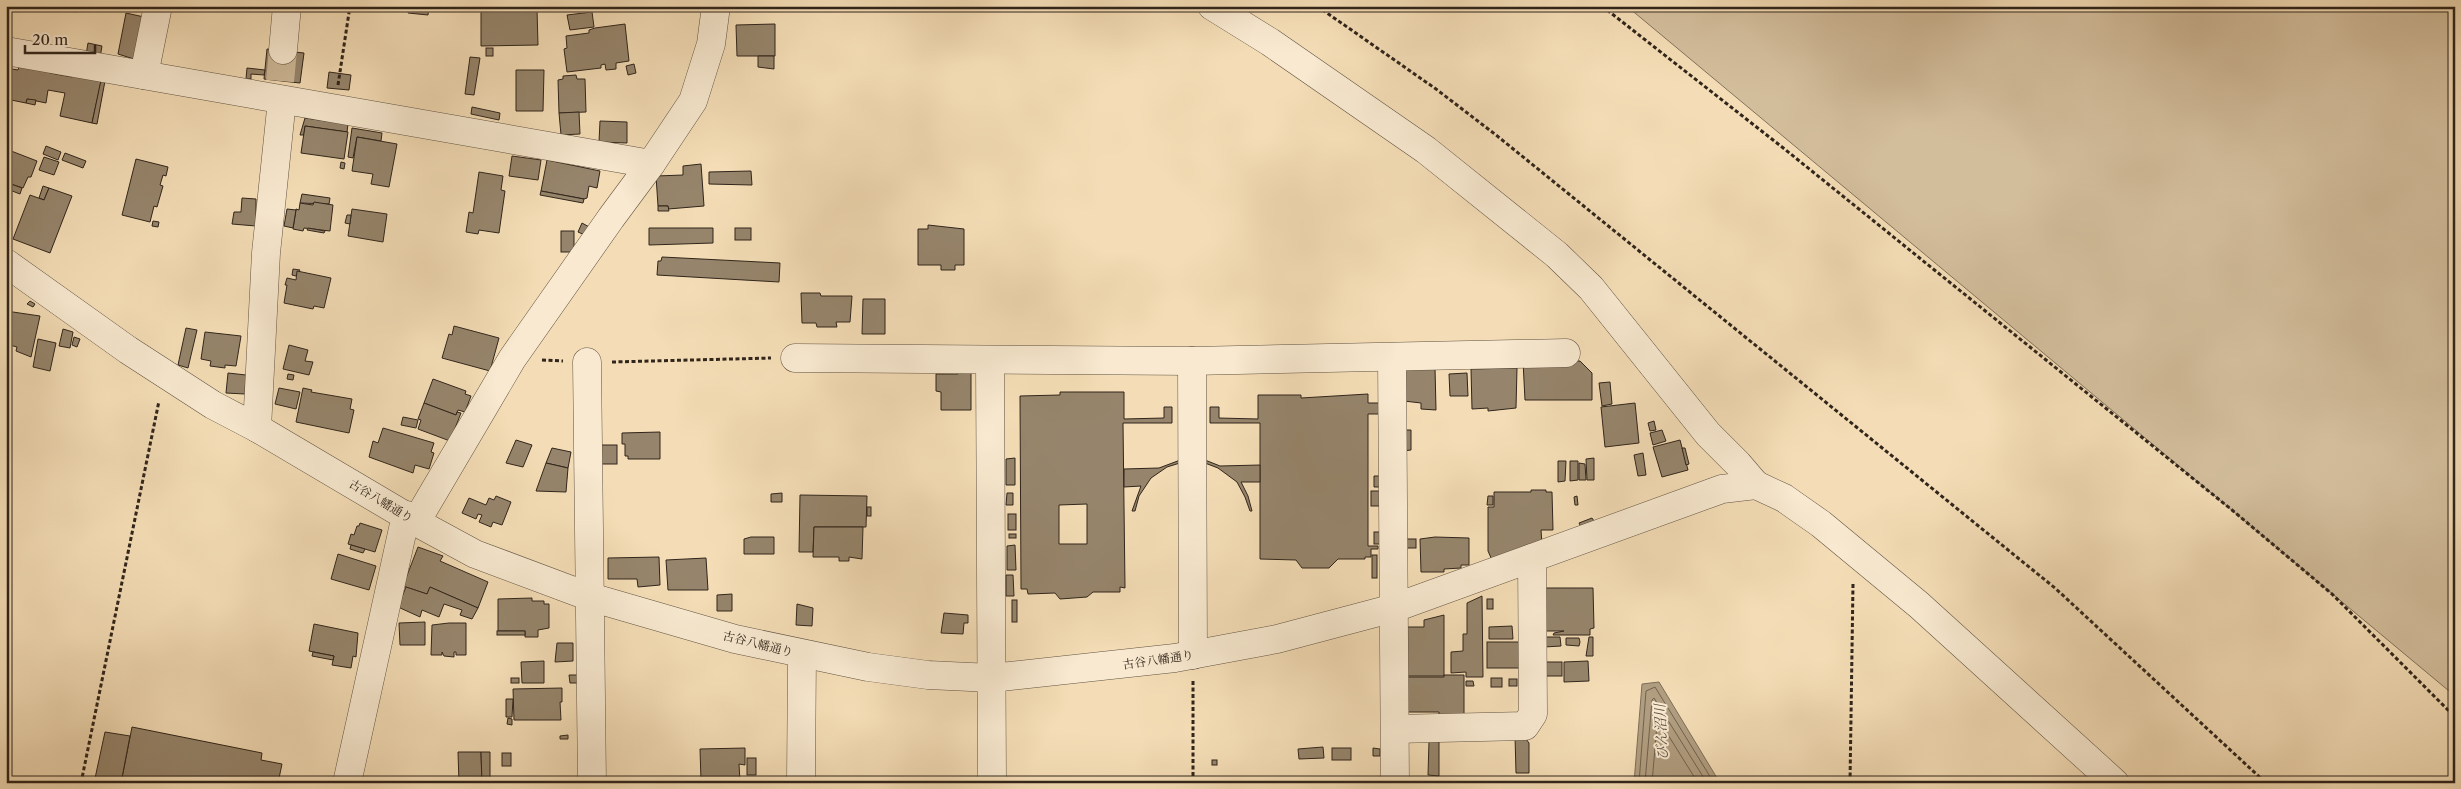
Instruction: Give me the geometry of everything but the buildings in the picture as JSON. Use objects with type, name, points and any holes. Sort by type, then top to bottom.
[{"type":"street","points":[[144,75],[158,6]]},
{"type":"street","points":[[283,50],[287,6]]},
{"type":"street","points":[[347,783],[412,519],[512,359],[610,218],[651,164],[693,101],[711,44],[716,6]]},
{"type":"street","points":[[1212,6],[1270,42],[1419,145],[1557,255],[1591,288],[1708,434],[1756,484],[1784,498],[1822,524],[1919,605],[2105,779]]},
{"type":"street","points":[[6,51],[144,75],[280,93],[335,108],[651,164]]},
{"type":"street","points":[[257,428],[266,253],[280,93]]},
{"type":"street","name":"古谷八幡通り","points":[[6,263],[128,350],[213,405],[257,428],[475,554],[590,597],[735,639],[868,668],[928,675],[992,678],[1080,670],[1193,655],[1277,639],[1394,608],[1722,489],[1756,484]]},
{"type":"street","points":[[796,358],[1192,361],[1566,353]]},
{"type":"street","points":[[1392,358],[1395,783]]},
{"type":"street","points":[[990,360],[992,783]]},
{"type":"street","points":[[1192,361],[1193,655]]},
{"type":"street","points":[[587,362],[592,783]]},
{"type":"street","points":[[1395,729],[1525,726],[1533,714],[1532,558]]},
{"type":"street","points":[[801,783],[802,654]]},
{"type":"path","points":[[335,108],[350,6]]},
{"type":"path","points":[[1317,6],[1436,89],[1496,135],[1860,431],[1994,536],[2055,588],[2266,783]]},
{"type":"path","points":[[1602,6],[1782,147],[2232,510],[2332,594],[2455,717]]},
{"type":"path","points":[[512,359],[587,362],[796,358]]},
{"type":"path","points":[[81,783],[165,374]]},
{"type":"path","points":[[1850,783],[1854,551]]},
{"type":"path","points":[[1193,655],[1193,783]]},
{"type":"shaded area","points":[[1625,6],[2455,6],[2455,696],[1635,13]]},
{"type":"water","name":"びん沼川","points":[[1659,682],[1720,783],[1634,783],[1642,684]]},
{"type":"tunnel","points":[[280,81],[283,50]]}]
